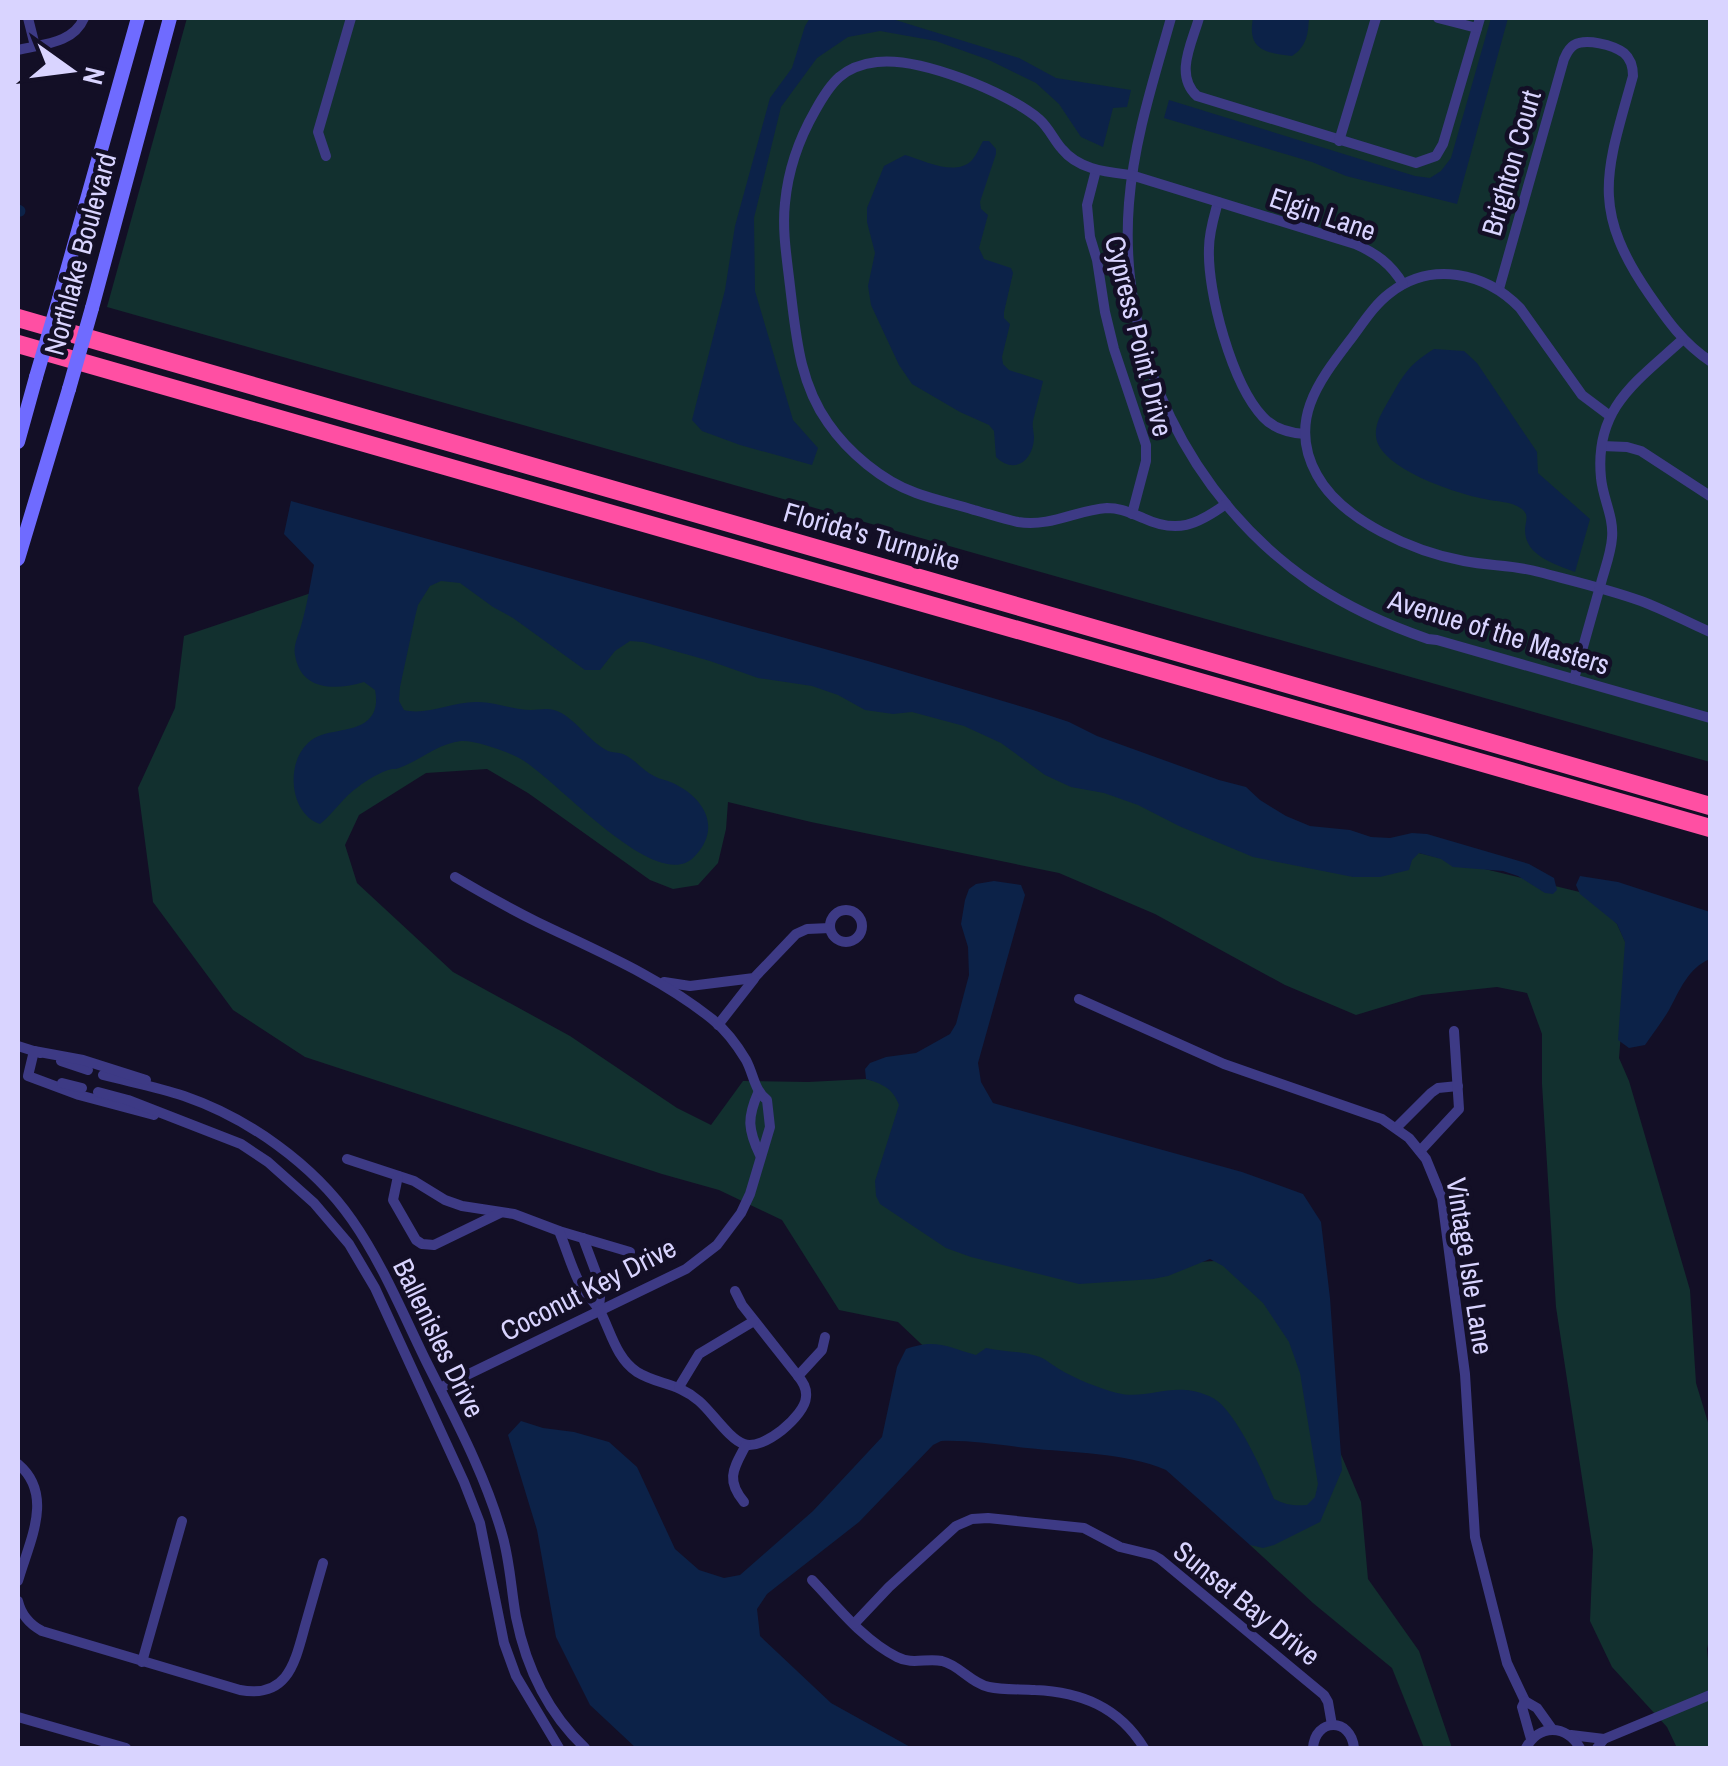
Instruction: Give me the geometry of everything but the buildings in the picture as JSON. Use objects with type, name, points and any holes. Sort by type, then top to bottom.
[{"type":"highway","name":"Florida's Turnpike","points":[[18,318],[1710,806]]},
{"type":"highway","name":"Florida's Turnpike","points":[[18,344],[1710,828]]},
{"type":"main road","name":"Northlake Boulevard","points":[[18,442],[138,18]]},
{"type":"main road","name":"Northlake Boulevard","points":[[18,559],[92,308],[170,18]]},
{"type":"street","points":[[28,18],[35,46]]},
{"type":"street","points":[[18,50],[73,34],[84,18]]},
{"type":"street","points":[[326,156],[318,132],[351,18]]},
{"type":"street","name":"Avenue of the Masters","points":[[1172,18],[1131,175],[1129,271],[1140,334],[1168,414],[1200,470],[1226,504],[1284,562],[1368,616],[1428,639],[1710,718]]},
{"type":"street","points":[[1199,18],[1184,74],[1189,89],[1197,96],[1416,164],[1436,156],[1444,144],[1478,23],[1438,18]]},
{"type":"street","points":[[1340,141],[1376,18]]},
{"type":"street","name":"Brighton Court","points":[[1499,289],[1564,59],[1581,42],[1602,46],[1623,52],[1633,68],[1609,168],[1610,208],[1616,236],[1632,269],[1682,340]]},
{"type":"street","points":[[1131,175],[1083,165],[1065,153],[1037,118],[962,79],[895,62],[850,70],[830,84],[809,122],[791,169],[784,229],[799,355],[810,391],[841,440],[867,464],[914,492],[1019,522],[1056,521],[1108,508],[1177,527],[1196,523],[1226,504]]},
{"type":"street","name":"Cypress Point Drive","points":[[1096,170],[1087,206],[1090,237],[1114,349],[1146,445],[1146,461],[1132,514]]},
{"type":"street","name":"Elgin Lane","points":[[1131,175],[1371,251],[1392,267],[1403,284]]},
{"type":"street","points":[[1218,202],[1208,253],[1216,309],[1232,358],[1264,418],[1283,430],[1305,434]]},
{"type":"street","points":[[1610,416],[1582,395],[1520,308],[1499,289],[1471,276],[1456,274],[1426,276],[1403,284],[1376,305],[1322,376],[1309,403],[1305,434],[1311,464],[1326,490],[1348,510],[1383,532],[1460,561],[1528,569],[1643,602],[1710,632]]},
{"type":"street","points":[[1574,679],[1613,536],[1601,482],[1602,446],[1610,416],[1626,392],[1682,340],[1710,361]]},
{"type":"street","points":[[1602,446],[1642,451],[1710,496]]},
{"type":"street","name":"Coconut Key Drive","points":[[440,1388],[686,1269],[718,1245],[742,1213],[770,1126],[767,1100],[758,1093],[745,1058],[718,1025],[653,979],[605,952],[533,920],[455,878]]},
{"type":"street","points":[[718,1025],[754,978],[796,934],[807,929],[830,928]]},
{"type":"street","points":[[653,979],[690,986],[754,978]]},
{"type":"street","name":"Vintage Isle Lane","points":[[1078,999],[1224,1064],[1367,1112],[1396,1128],[1430,1166],[1442,1198],[1466,1374],[1475,1537],[1507,1663],[1525,1701],[1537,1708],[1552,1729]]},
{"type":"street","points":[[1420,1151],[1459,1109],[1454,1031]]},
{"type":"street","points":[[18,1046],[88,1070]]},
{"type":"street","points":[[23,1074],[34,1051]]},
{"type":"street","points":[[34,1051],[84,1060],[186,1097]]},
{"type":"street","points":[[23,1074],[82,1088]]},
{"type":"street","points":[[23,1074],[79,1096],[184,1121]]},
{"type":"street","name":"Ballenisles Drive","points":[[103,1074],[186,1097],[264,1136],[316,1178],[352,1219],[378,1263],[490,1495],[503,1538],[517,1620],[538,1684],[562,1724],[585,1748]]},
{"type":"street","points":[[128,1100],[133,1083]]},
{"type":"street","points":[[1396,1128],[1431,1092],[1458,1086]]},
{"type":"street","name":"Ballenisles Drive","points":[[98,1092],[241,1144],[314,1203],[349,1244],[376,1288],[464,1482],[480,1523],[504,1643],[516,1676],[559,1748]]},
{"type":"street","name":"Coconut Key Drive","points":[[758,1093],[750,1111],[751,1136],[760,1154]]},
{"type":"street","points":[[348,1160],[414,1181],[462,1206],[514,1214],[630,1252]]},
{"type":"street","points":[[398,1176],[393,1200],[422,1244],[434,1245],[502,1213]]},
{"type":"street","points":[[560,1231],[580,1285],[599,1309],[628,1366],[679,1387],[700,1402],[739,1442],[763,1444],[800,1411],[805,1389],[742,1305],[736,1290]]},
{"type":"street","points":[[583,1238],[602,1286],[599,1309]]},
{"type":"street","points":[[679,1387],[699,1354],[754,1320]]},
{"type":"street","points":[[798,1376],[822,1350],[825,1337]]},
{"type":"street","points":[[744,1502],[732,1479],[746,1445]]},
{"type":"street","points":[[18,1464],[30,1476],[38,1498],[18,1581]]},
{"type":"street","name":"Sunset Bay Drive","points":[[854,1624],[889,1587],[963,1522],[988,1518],[1084,1528],[1120,1548],[1160,1559],[1324,1695],[1332,1725],[1348,1731],[1354,1748]]},
{"type":"street","points":[[142,1662],[182,1521]]},
{"type":"street","points":[[18,1600],[22,1613],[42,1631],[256,1692],[286,1678],[294,1664],[323,1563]]},
{"type":"street","points":[[812,1580],[872,1641],[901,1659],[943,1661],[990,1688],[1056,1691],[1084,1698],[1126,1724],[1144,1748]]},
{"type":"street","points":[[1528,1744],[1537,1734],[1552,1729],[1600,1744],[1710,1695]]},
{"type":"street","name":"Vintage Isle Lane","points":[[1525,1701],[1522,1707],[1528,1744]]},
{"type":"street","points":[[18,1716],[126,1748]]},
{"type":"street","points":[[1312,1748],[1316,1734],[1332,1725]]},
{"type":"street","points":[[1570,1735],[1580,1748]]},
{"type":"green space","points":[[187,18],[1710,18],[1710,762],[107,307]]},
{"type":"green space","points":[[403,562],[1030,741],[1242,846],[1419,853],[1592,895],[1617,924],[1628,948],[1619,1058],[1690,1290],[1696,1383],[1710,1429],[1710,1748],[1677,1748],[1667,1727],[1612,1667],[1590,1621],[1593,1550],[1556,1307],[1542,1034],[1527,993],[1497,987],[1422,995],[1356,1015],[1285,985],[1155,914],[1059,873],[728,802],[718,863],[698,885],[673,889],[650,880],[528,793],[487,769],[426,773],[359,815],[345,845],[357,883],[453,972],[570,1036],[677,1108],[711,1125],[743,1081],[866,1079],[904,1088],[1075,1269],[1232,1260],[1287,1319],[1361,1502],[1368,1579],[1419,1651],[1452,1748],[1424,1748],[1392,1668],[1250,1545],[1233,1442],[1155,1406],[937,1359],[898,1322],[839,1310],[782,1220],[719,1190],[305,1057],[233,1010],[153,902],[138,788],[175,708],[184,636]]},
{"type":"water","points":[[810,18],[889,18],[1019,58],[1056,78],[1131,90],[1127,107],[1113,108],[1103,147],[1081,137],[1059,104],[1036,83],[989,60],[936,41],[880,31],[848,37],[817,58],[781,107],[754,218],[755,291],[793,420],[818,448],[812,465],[702,431],[692,420],[725,290],[735,226],[770,98],[792,68]]},
{"type":"water","points":[[1253,18],[1309,18],[1304,44],[1292,56],[1260,48],[1253,37]]},
{"type":"water","points":[[1491,18],[1508,18],[1457,204],[1346,176],[1312,162],[1164,118],[1169,100],[1430,178],[1451,158]]},
{"type":"water","points":[[983,141],[989,141],[996,154],[980,202],[988,215],[979,248],[984,259],[1011,268],[1013,273],[1004,312],[1010,324],[1003,364],[1009,370],[1043,381],[1033,421],[1033,446],[1026,459],[1016,465],[996,457],[994,431],[989,425],[912,384],[871,305],[868,286],[875,253],[867,208],[884,166],[905,155],[938,166],[963,166],[972,160]]},
{"type":"water","points":[[1434,349],[1464,351],[1477,363],[1537,452],[1538,473],[1590,519],[1575,572],[1536,553],[1526,539],[1526,514],[1518,506],[1472,496],[1421,478],[1380,448],[1376,432],[1383,410],[1405,374]]},
{"type":"water","points":[[291,501],[1033,710],[1246,787],[1286,816],[1310,826],[1350,830],[1371,837],[1427,834],[1529,864],[1554,878],[1557,890],[1545,893],[1503,871],[1453,867],[1419,853],[1409,870],[1380,877],[1353,877],[1253,857],[1138,805],[1071,787],[1045,775],[1001,743],[964,726],[912,712],[865,710],[812,686],[758,678],[643,642],[630,641],[615,651],[600,670],[585,670],[460,583],[441,581],[430,586],[418,605],[400,687],[399,701],[404,710],[478,702],[561,713],[601,747],[627,756],[650,774],[686,790],[702,806],[707,836],[694,857],[677,865],[656,861],[605,829],[519,758],[467,741],[445,745],[407,765],[374,776],[320,824],[310,819],[297,800],[296,763],[314,738],[368,720],[375,710],[376,698],[375,690],[364,682],[322,685],[312,682],[299,667],[295,647],[314,565],[284,534]]},
{"type":"water","points":[[1580,876],[1618,882],[1710,912],[1710,959],[1690,974],[1645,1045],[1629,1048],[1618,1040],[1625,942],[1617,924],[1580,894],[1576,885]]},
{"type":"water","points":[[994,881],[1021,885],[1025,895],[978,1063],[981,1082],[993,1103],[1242,1172],[1303,1194],[1321,1222],[1342,1470],[1320,1522],[1263,1548],[1250,1545],[1166,1470],[1150,1464],[1098,1454],[941,1441],[859,1522],[767,1594],[757,1609],[760,1636],[831,1703],[912,1748],[636,1748],[590,1705],[556,1637],[537,1530],[508,1435],[521,1421],[609,1442],[637,1467],[675,1549],[699,1570],[724,1578],[740,1575],[813,1511],[882,1437],[897,1367],[906,1349],[925,1344],[976,1355],[986,1348],[1034,1355],[1080,1380],[1117,1393],[1177,1390],[1205,1394],[1221,1404],[1237,1424],[1274,1499],[1307,1505],[1315,1497],[1318,1484],[1300,1373],[1289,1342],[1263,1303],[1223,1266],[1210,1259],[1153,1279],[1079,1284],[946,1248],[880,1204],[875,1181],[899,1105],[894,1094],[866,1079],[865,1069],[886,1057],[916,1053],[950,1034],[969,975],[968,947],[961,924],[965,900],[976,884]]}]
